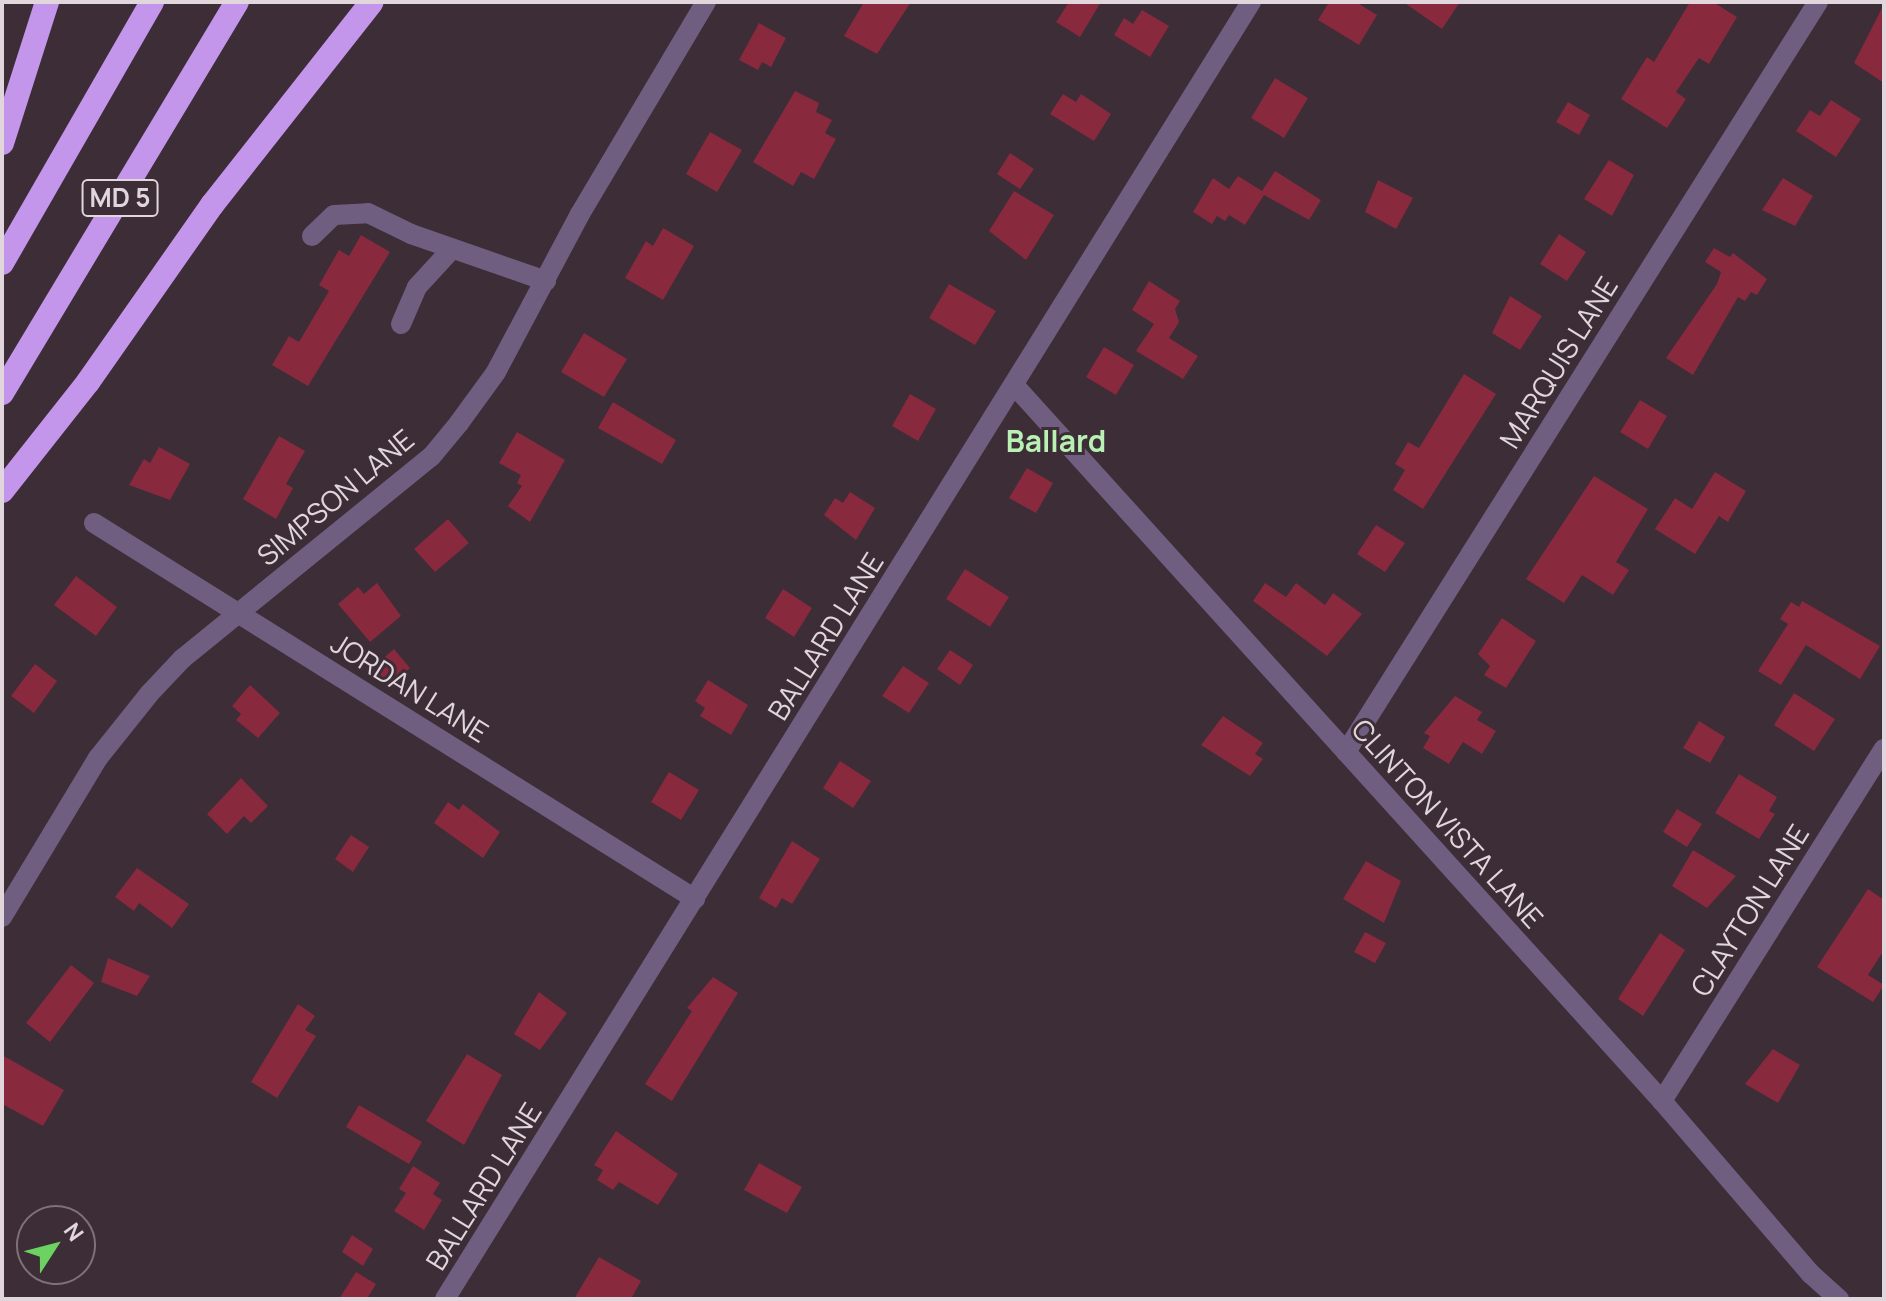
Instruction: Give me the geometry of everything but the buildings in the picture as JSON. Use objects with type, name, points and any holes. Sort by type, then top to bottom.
[{"type":"highway","points":[[2,143],[47,2]]},
{"type":"highway","name":"MD 5","points":[[2,263],[152,2]]},
{"type":"highway","name":"MD 5","points":[[2,393],[237,2]]},
{"type":"highway","points":[[2,491],[88,382],[212,205],[372,2]]},
{"type":"street","name":"SIMPSON LANE","points":[[2,917],[98,758],[140,704],[182,659],[431,457],[496,372],[706,2]]},
{"type":"street","name":"BALLARD LANE","points":[[445,1299],[1251,2]]},
{"type":"street","name":"MARQUIS LANE","points":[[1346,752],[1818,2]]},
{"type":"street","points":[[312,236],[334,215],[352,211],[546,281]]},
{"type":"street","points":[[401,324],[417,287],[452,249]]},
{"type":"street","name":"CLINTON VISTA LANE","points":[[1014,385],[1662,1101],[1811,1274],[1839,1299]]},
{"type":"street","name":"JORDAN LANE","points":[[94,523],[695,899]]},
{"type":"street","name":"CLAYTON LANE","points":[[1662,1101],[1884,749]]},
{"type":"district","name":"Ballard","points":[[1056,441]]}]
